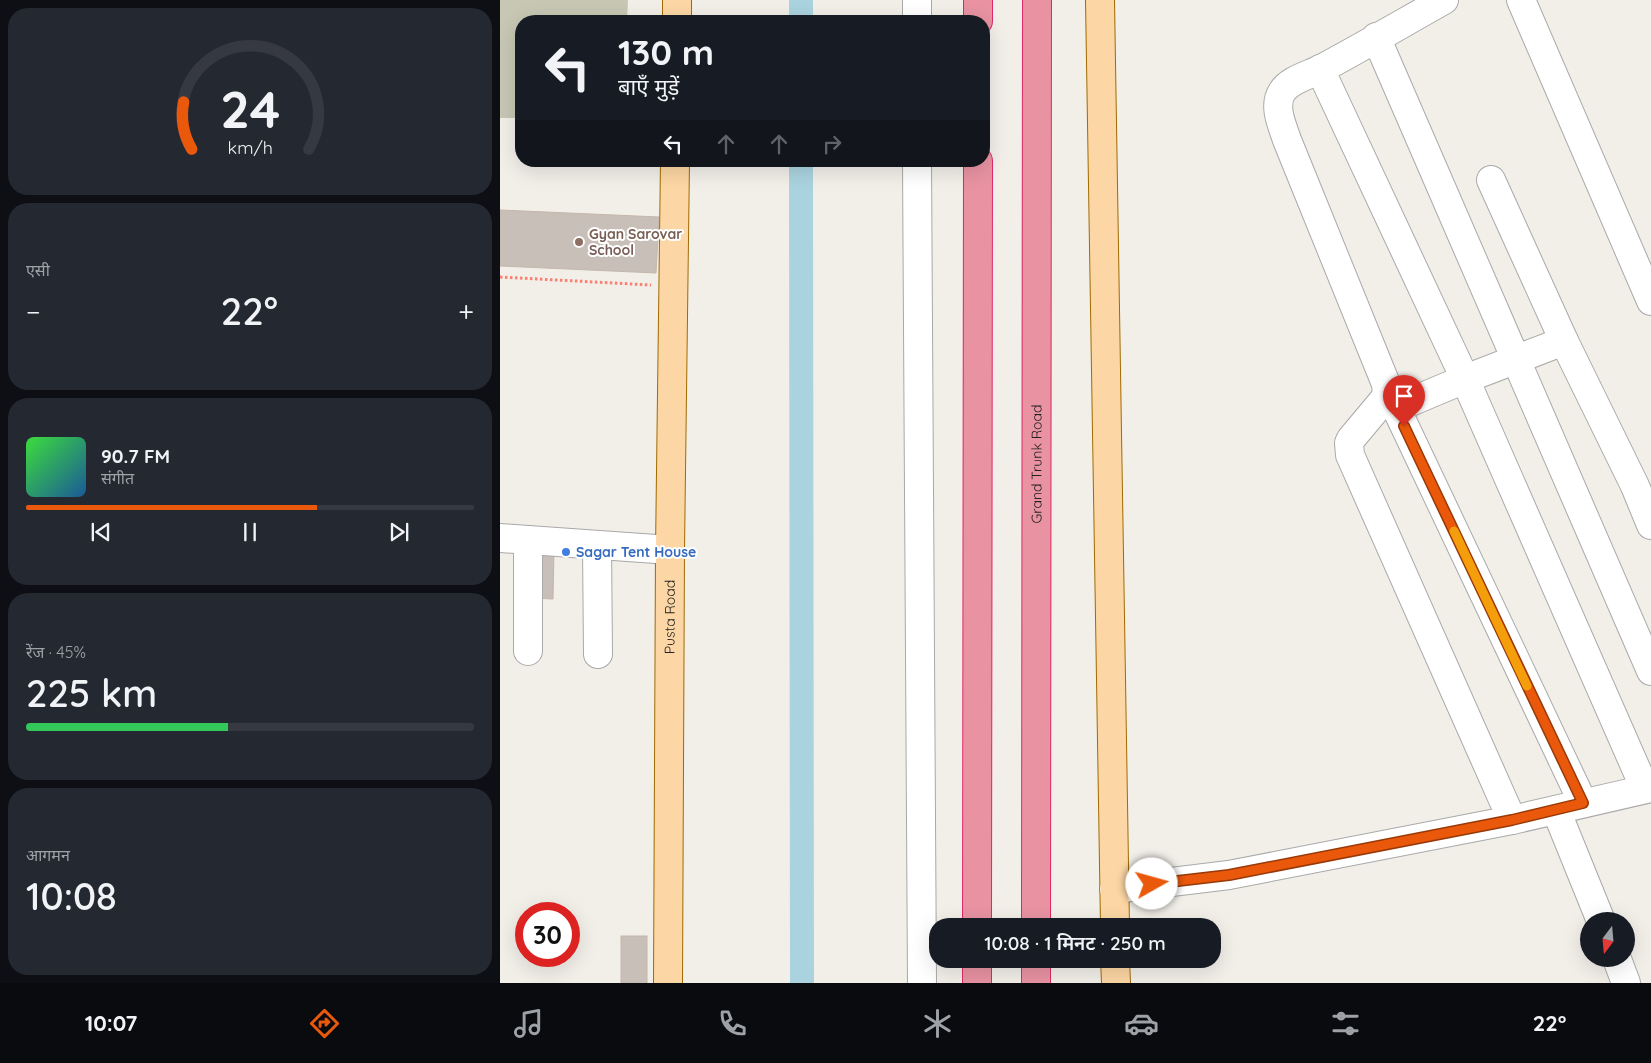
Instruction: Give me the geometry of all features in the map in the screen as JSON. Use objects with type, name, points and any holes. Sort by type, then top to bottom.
[{"type":"highway","points":[[978,0],[978,15]]},
{"type":"highway","name":"Grand Trunk Road","points":[[1036,918],[1037,0]]},
{"type":"highway","points":[[977,918],[978,167]]},
{"type":"highway","points":[[977,968],[977,983]]},
{"type":"highway","points":[[1036,968],[1036,983]]},
{"type":"main road","points":[[677,0],[677,15]]},
{"type":"main road","points":[[1100,0],[1115,918]]},
{"type":"main road","name":"Pusta Road","points":[[668,983],[670,550],[675,167]]},
{"type":"main road","points":[[1115,968],[1116,983]]},
{"type":"street","points":[[916,0],[917,15]]},
{"type":"street","points":[[1444,0],[1320,69],[1291,83],[1282,91],[1278,100],[1278,112],[1287,140],[1392,399],[1583,803]]},
{"type":"street","points":[[1522,0],[1651,301]]},
{"type":"street","points":[[1376,37],[1651,671]]},
{"type":"street","points":[[1114,889],[1229,875],[1512,820],[1648,789],[1464,379],[1320,69]]},
{"type":"street","points":[[918,167],[922,983]]},
{"type":"street","points":[[1491,180],[1564,341],[1635,486],[1651,525]]},
{"type":"street","points":[[1512,820],[1350,454],[1349,443],[1384,400],[1464,379],[1564,341]]},
{"type":"street","points":[[500,538],[670,550]]},
{"type":"street","points":[[528,540],[528,651]]},
{"type":"street","points":[[597,545],[598,654]]},
{"type":"street","points":[[1556,810],[1597,912]]},
{"type":"street","points":[[1620,968],[1626,983]]},
{"type":"path","points":[[500,277],[674,287]]},
{"type":"shaded area","points":[[500,0],[628,0],[627,15],[515,15],[515,118],[500,118]]},
{"type":"building","name":"Gyan Sarovar School","points":[[500,210],[659,217],[656,273],[500,266]]},
{"type":"building","points":[[533,550],[554,550],[553,599],[532,598]]},
{"type":"building","points":[[621,936],[647,936],[647,983],[621,983]]},
{"type":"waterway","points":[[801,0],[801,15]]},
{"type":"waterway","points":[[801,167],[802,983]]},
{"type":"slow traffic","points":[[1454,531],[1527,686]]},
{"type":"place","name":"Gyan Sarovar School","points":[[579,242]]},
{"type":"place","name":"Sagar Tent House","points":[[566,552]]},
{"type":"route","points":[[1152,884],[1229,875],[1512,820],[1583,803],[1404,426]]}]
